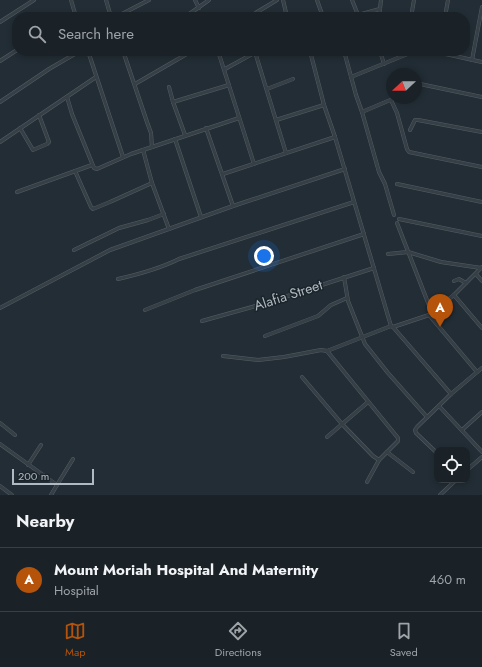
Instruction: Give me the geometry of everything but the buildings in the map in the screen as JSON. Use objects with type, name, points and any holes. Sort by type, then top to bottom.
[{"type":"street","points":[[15,12],[34,0]]},
{"type":"street","points":[[70,0],[74,12]]},
{"type":"street","points":[[106,0],[110,12]]},
{"type":"street","points":[[126,12],[149,0]]},
{"type":"street","points":[[195,0],[199,8]]},
{"type":"street","points":[[192,12],[209,0]]},
{"type":"street","points":[[257,12],[277,0]]},
{"type":"street","points":[[283,0],[286,12]]},
{"type":"street","points":[[317,0],[321,12]]},
{"type":"street","points":[[352,0],[356,12]]},
{"type":"street","points":[[380,12],[381,0]]},
{"type":"street","points":[[413,12],[414,0]]},
{"type":"street","points":[[446,12],[448,0]]},
{"type":"street","points":[[472,60],[482,7]]},
{"type":"street","points":[[371,12],[380,9]]},
{"type":"street","points":[[0,22],[12,14]]},
{"type":"street","points":[[0,61],[12,53]]},
{"type":"street","points":[[0,102],[71,56]]},
{"type":"street","points":[[90,56],[123,157]]},
{"type":"street","points":[[126,56],[151,133],[152,147]]},
{"type":"street","points":[[135,84],[183,56]]},
{"type":"street","points":[[220,56],[254,164]]},
{"type":"street","points":[[224,68],[248,56]]},
{"type":"street","points":[[257,56],[286,153]]},
{"type":"street","points":[[311,56],[324,105],[345,169],[392,326],[451,394]]},
{"type":"street","points":[[345,56],[379,172],[385,184],[394,215]]},
{"type":"street","points":[[382,56],[384,64]]},
{"type":"street","points":[[351,77],[401,56]]},
{"type":"street","points":[[456,56],[482,62]]},
{"type":"street","points":[[0,142],[96,77]]},
{"type":"street","points":[[267,89],[293,79]]},
{"type":"street","points":[[422,84],[482,97]]},
{"type":"street","points":[[174,102],[229,85]]},
{"type":"street","points":[[169,87],[185,135]]},
{"type":"street","points":[[67,97],[92,165],[97,169],[123,157],[239,118]]},
{"type":"street","points":[[362,112],[386,102]]},
{"type":"street","points":[[394,104],[409,152],[482,167]]},
{"type":"street","points":[[276,120],[324,105]]},
{"type":"street","points":[[20,128],[33,150],[47,144],[48,142],[39,115]]},
{"type":"street","points":[[410,130],[415,120],[418,120],[482,132]]},
{"type":"street","points":[[206,128],[233,206]]},
{"type":"street","points":[[223,174],[335,137]]},
{"type":"street","points":[[175,139],[201,217]]},
{"type":"street","points":[[143,150],[152,183],[169,230]]},
{"type":"street","points":[[17,192],[92,165]]},
{"type":"street","points":[[0,308],[110,250],[169,230],[201,217],[345,169]]},
{"type":"street","points":[[75,171],[91,208],[93,209],[152,183]]},
{"type":"street","points":[[397,184],[482,202]]},
{"type":"street","points":[[118,279],[150,271],[179,259],[354,202]]},
{"type":"street","points":[[74,250],[119,228],[164,214]]},
{"type":"street","points":[[399,218],[482,236]]},
{"type":"street","points":[[397,223],[430,314],[477,372]]},
{"type":"street","points":[[146,310],[194,290],[364,234]]},
{"type":"street","points":[[388,254],[408,252],[441,262],[482,267]]},
{"type":"street","points":[[224,356],[258,360],[321,350],[327,351],[392,326],[430,314],[454,295],[482,267]]},
{"type":"street","name":"Alafia Street","points":[[202,321],[263,304],[374,268]]},
{"type":"street","points":[[476,274],[482,282]]},
{"type":"street","points":[[344,277],[347,298],[352,314],[371,353],[427,417]]},
{"type":"street","points":[[454,281],[459,279],[466,283]]},
{"type":"street","points":[[454,295],[482,328]]},
{"type":"street","points":[[265,336],[318,316],[331,305],[347,298]]},
{"type":"street","points":[[327,351],[399,439],[379,460],[367,482]]},
{"type":"street","points":[[434,451],[416,433],[417,427],[451,394],[482,368]]},
{"type":"street","points":[[302,377],[362,446],[379,460]]},
{"type":"street","points":[[327,437],[368,402]]},
{"type":"street","points":[[439,406],[482,452]]},
{"type":"street","points":[[462,430],[482,412]]},
{"type":"street","points":[[0,423],[15,435]]},
{"type":"street","points":[[0,444],[57,485]]},
{"type":"street","points":[[28,465],[41,445]]},
{"type":"street","points":[[387,452],[413,472]]},
{"type":"street","points":[[470,467],[482,457]]},
{"type":"street","points":[[51,495],[73,459]]},
{"type":"street","points":[[440,495],[453,483]]},
{"type":"street","points":[[0,486],[12,495]]},
{"type":"place","name":"Mount Moriah Hospital And Maternity","points":[[440,327]]}]
